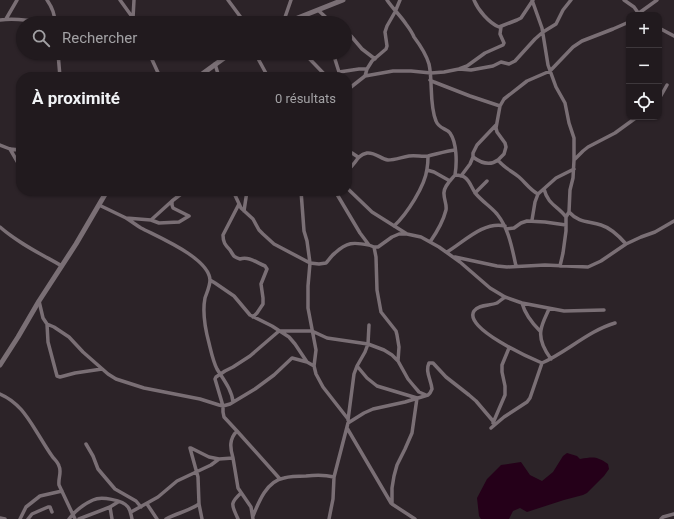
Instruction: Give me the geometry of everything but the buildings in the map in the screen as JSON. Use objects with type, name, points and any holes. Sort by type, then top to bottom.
[{"type":"street","points":[[6,19],[17,0]]},
{"type":"street","points":[[47,0],[54,16]]},
{"type":"street","points":[[120,0],[132,16]]},
{"type":"street","points":[[133,16],[134,0]]},
{"type":"street","points":[[228,0],[240,16]]},
{"type":"street","points":[[286,16],[291,0]]},
{"type":"street","points":[[302,16],[343,0]]},
{"type":"street","points":[[387,0],[395,12],[407,24],[426,56],[431,73],[430,80],[436,120],[441,128],[450,133],[456,150],[455,175],[444,190],[446,208],[443,219],[430,242]]},
{"type":"street","points":[[365,76],[367,69],[386,49],[385,32],[400,0]]},
{"type":"street","points":[[474,0],[479,9],[490,21],[501,27],[519,19],[532,0]]},
{"type":"street","points":[[532,0],[541,23],[550,71],[566,108],[574,138],[574,168],[570,190],[569,212],[566,218],[563,253],[560,266]]},
{"type":"street","points":[[459,69],[471,70],[493,66],[501,62],[507,64],[515,61],[531,42],[556,24],[562,10],[571,0]]},
{"type":"street","points":[[642,12],[657,0]]},
{"type":"street","points":[[626,1],[638,12]]},
{"type":"street","points":[[318,10],[324,16]]},
{"type":"street","points":[[0,20],[16,19]]},
{"type":"street","points":[[473,157],[480,161],[493,163],[504,154],[506,145],[497,132],[496,125],[501,102],[507,95],[526,81],[550,71],[577,44],[626,23]]},
{"type":"street","points":[[352,86],[365,76],[393,71],[431,73],[444,72],[467,66],[485,53],[503,45],[504,43],[501,36],[501,27]]},
{"type":"street","points":[[662,30],[674,36]]},
{"type":"street","points":[[352,37],[362,49],[375,59]]},
{"type":"street","points":[[59,60],[60,72]]},
{"type":"street","points":[[152,60],[158,72]]},
{"type":"street","points":[[205,72],[221,60]]},
{"type":"street","points":[[259,60],[265,72]]},
{"type":"street","points":[[311,60],[322,72]]},
{"type":"street","points":[[335,60],[339,72],[367,69]]},
{"type":"street","points":[[215,64],[218,72]]},
{"type":"street","points":[[430,80],[500,106]]},
{"type":"street","points":[[662,93],[666,86]]},
{"type":"street","points":[[574,160],[583,151],[615,133],[633,120]]},
{"type":"street","points":[[461,176],[470,164],[477,145],[496,125]]},
{"type":"street","points":[[0,145],[16,150]]},
{"type":"street","points":[[10,149],[16,159]]},
{"type":"street","points":[[352,166],[358,157],[367,153],[388,160],[410,156],[428,156],[456,150]]},
{"type":"street","points":[[352,153],[358,157]]},
{"type":"street","points":[[394,226],[413,202],[423,182],[427,170],[428,156]]},
{"type":"street","points":[[498,160],[504,167],[517,175],[538,194]]},
{"type":"street","points":[[532,220],[538,194],[556,178],[574,168]]},
{"type":"street","points":[[427,170],[434,172],[450,181]]},
{"type":"street","points":[[455,175],[464,177],[475,193],[494,211],[505,228],[516,266]]},
{"type":"street","points":[[475,193],[487,181]]},
{"type":"street","points":[[544,189],[549,201],[563,213],[566,218]]},
{"type":"street","points":[[352,193],[372,212],[407,234]]},
{"type":"street","points":[[0,365],[104,196]]},
{"type":"street","points":[[151,220],[178,196]]},
{"type":"street","points":[[235,196],[239,204],[253,219],[259,230],[274,244],[310,263],[326,263],[334,254],[351,243],[378,247],[388,239],[398,234],[407,234],[421,237],[447,252],[490,288],[505,297],[522,303],[564,311],[604,310]]},
{"type":"street","points":[[244,211],[246,196]]},
{"type":"street","points":[[301,196],[304,231],[308,241],[310,263],[308,308],[316,350],[314,366],[316,374],[323,387],[348,421]]},
{"type":"street","points":[[338,196],[369,245]]},
{"type":"street","points":[[126,218],[151,220],[159,223],[179,222],[189,216],[173,208],[172,201]]},
{"type":"street","points":[[239,204],[223,234],[223,237],[224,243],[234,256],[240,259],[243,257],[248,258],[265,266],[267,269],[261,284],[263,298],[262,304],[253,317]]},
{"type":"street","points":[[99,205],[126,218],[190,254],[207,271],[210,280],[203,311],[205,329],[214,362],[233,397],[233,402]]},
{"type":"street","points":[[569,212],[574,218],[607,228],[619,236],[626,244]]},
{"type":"street","points":[[447,252],[480,230],[497,225],[505,228],[514,228],[524,222],[532,220],[566,225]]},
{"type":"street","points":[[454,257],[497,266],[584,267],[594,265],[626,244],[655,232],[674,221]]},
{"type":"street","points":[[0,227],[13,238],[62,266]]},
{"type":"street","points":[[374,247],[381,312],[396,331],[399,347],[398,361]]},
{"type":"street","points":[[210,280],[234,296],[250,315],[272,326],[292,341],[307,362]]},
{"type":"street","points":[[505,297],[496,303],[477,308],[474,312],[473,319],[479,327],[509,348],[542,363]]},
{"type":"street","points":[[40,301],[43,318],[47,324],[48,342],[57,376],[60,377],[102,369]]},
{"type":"street","points":[[522,303],[528,317],[540,331]]},
{"type":"street","points":[[549,309],[540,331],[543,346],[551,359]]},
{"type":"street","points":[[509,348],[502,365],[505,395],[491,428],[504,417],[527,402],[530,398],[542,363],[595,332],[615,323]]},
{"type":"street","points":[[47,324],[69,337],[102,369],[116,379],[140,387],[223,406],[244,396],[267,381],[292,358],[307,362],[314,366]]},
{"type":"street","points":[[329,519],[333,499],[334,477],[347,428],[353,380],[357,366],[368,344],[369,325]]},
{"type":"street","points":[[280,479],[224,416],[223,406],[215,379],[250,356],[279,331],[312,331],[333,340],[368,344],[384,350],[398,361],[408,379],[420,392],[426,395]]},
{"type":"street","points":[[348,421],[373,409],[405,402],[430,393],[432,389],[427,372],[428,364],[431,362],[446,377],[476,401],[493,421]]},
{"type":"street","points":[[357,366],[367,378],[377,386],[417,398]]},
{"type":"street","points":[[0,394],[7,397],[22,410],[59,466],[60,470],[58,481],[75,519]]},
{"type":"street","points":[[392,504],[394,476],[397,465],[412,432],[417,398]]},
{"type":"street","points":[[347,428],[392,504],[415,519]]},
{"type":"street","points":[[237,431],[232,436],[230,448],[238,488],[251,507],[253,518]]},
{"type":"street","points":[[86,444],[98,469],[115,489],[136,501],[141,507]]},
{"type":"street","points":[[202,519],[199,504],[198,483],[190,448],[209,457],[233,458]]},
{"type":"street","points":[[131,512],[158,497],[178,481],[211,465],[218,458]]},
{"type":"street","points":[[253,518],[258,504],[268,487],[280,479],[313,475],[334,477]]},
{"type":"street","points":[[20,519],[26,507],[40,496],[62,491]]},
{"type":"street","points":[[238,519],[232,505],[235,498],[241,493]]},
{"type":"street","points":[[69,519],[73,514],[94,499],[100,498],[109,499],[128,506],[132,519]]},
{"type":"street","points":[[79,519],[119,502]]},
{"type":"street","points":[[147,504],[157,519]]},
{"type":"street","points":[[166,519],[187,511],[199,504]]},
{"type":"street","points":[[28,519],[32,514],[48,507],[50,507],[52,512]]},
{"type":"street","points":[[110,507],[112,519]]},
{"type":"street","points":[[661,519],[672,514],[674,518]]},
{"type":"street","points":[[0,518],[5,519]]},
{"type":"shaded area","points":[[567,453],[577,456],[580,459],[598,458],[608,464],[609,469],[587,493],[583,495],[527,512],[520,508],[513,511],[509,519],[481,519],[479,516],[477,498],[487,479],[501,465],[521,462],[530,475],[542,481],[553,472],[563,456]]}]
